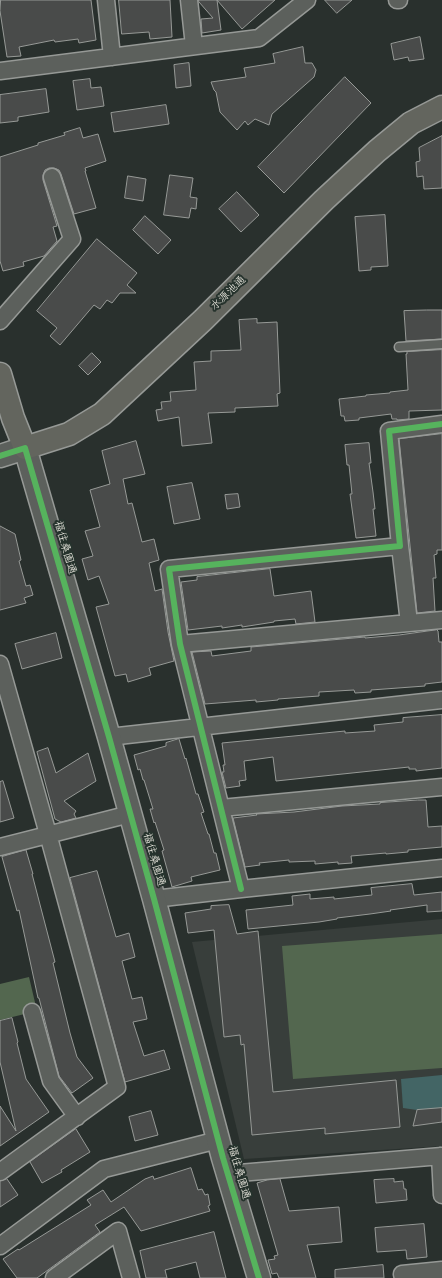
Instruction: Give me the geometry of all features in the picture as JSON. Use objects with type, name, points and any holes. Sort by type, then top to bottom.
[{"type":"main road","name":"水源池通","points":[[25,448],[69,434],[102,414],[203,320],[324,200],[376,151],[411,123],[442,107]]},
{"type":"main road","name":"福住桑園通","points":[[0,374],[13,418],[25,448]]},
{"type":"street","points":[[106,0],[112,57]]},
{"type":"street","points":[[189,0],[194,46]]},
{"type":"street","points":[[0,71],[259,38],[307,0]]},
{"type":"street","points":[[0,321],[72,239],[52,177]]},
{"type":"street","points":[[409,624],[389,431],[442,424]]},
{"type":"street","name":"水源池通","points":[[0,456],[25,448]]},
{"type":"street","name":"福住桑園通","points":[[25,448],[109,737],[154,899],[227,1174],[259,1278]]},
{"type":"street","points":[[241,888],[180,644],[169,569],[400,546]]},
{"type":"street","points":[[180,644],[442,620]]},
{"type":"street","points":[[0,664],[117,1087],[0,1172]]},
{"type":"street","points":[[109,737],[442,700]]},
{"type":"street","points":[[221,808],[442,787]]},
{"type":"street","points":[[0,847],[130,814]]},
{"type":"street","points":[[154,899],[241,888],[442,868]]},
{"type":"street","points":[[32,1012],[51,1081],[77,1117]]},
{"type":"street","points":[[0,1246],[104,1169],[218,1140]]},
{"type":"street","points":[[227,1174],[441,1156],[442,1195]]},
{"type":"street","points":[[54,1278],[118,1231],[131,1278]]},
{"type":"street","points":[[403,1278],[402,1274],[442,1270]]},
{"type":"lane","points":[[399,347],[442,344]]},
{"type":"shaded area","points":[[442,919],[442,1146],[244,1159],[192,942]]},
{"type":"green space","points":[[442,934],[442,1068],[293,1079],[282,946]]},
{"type":"green space","points":[[29,977],[37,1011],[0,1020],[0,984]]},
{"type":"water","points":[[442,1075],[442,1108],[417,1110],[403,1108],[401,1079]]},
{"type":"building","points":[[1,0],[91,0],[96,40],[79,43],[78,39],[55,42],[54,40],[19,47],[21,56],[7,57],[0,11]]},
{"type":"building","points":[[119,0],[170,0],[172,37],[150,39],[149,32],[122,34]]},
{"type":"building","points":[[199,0],[217,0],[221,30],[202,33],[201,19],[213,18],[199,2]]},
{"type":"building","points":[[217,0],[275,0],[242,29]]},
{"type":"building","points":[[325,0],[352,0],[337,13]]},
{"type":"building","points":[[420,37],[424,59],[409,61],[408,57],[394,60],[391,44]]},
{"type":"building","points":[[303,47],[305,63],[312,63],[316,70],[314,77],[272,114],[269,125],[255,119],[248,125],[245,121],[237,130],[220,112],[216,92],[211,82],[246,77],[244,68],[275,63],[273,54]]},
{"type":"building","points":[[189,63],[191,86],[176,88],[174,65]]},
{"type":"building","points":[[345,77],[371,103],[284,193],[258,167]]},
{"type":"building","points":[[90,79],[91,88],[101,87],[104,106],[77,110],[73,81]]},
{"type":"building","points":[[46,89],[49,112],[18,117],[18,121],[0,123],[0,95]]},
{"type":"building","points":[[166,105],[169,124],[114,132],[111,113]]},
{"type":"building","points":[[80,128],[83,138],[98,134],[106,161],[85,168],[96,208],[74,214],[59,170],[49,168],[45,170],[43,180],[57,226],[53,227],[57,241],[44,256],[23,262],[24,266],[3,271],[0,261],[0,157],[38,145],[38,143],[65,135],[64,133]]},
{"type":"building","points":[[442,136],[442,188],[424,189],[423,176],[417,177],[416,162],[420,161],[419,148]]},
{"type":"building","points":[[170,175],[193,178],[190,197],[197,198],[196,209],[191,208],[189,218],[164,215]]},
{"type":"building","points":[[128,176],[146,179],[143,201],[125,198]]},
{"type":"building","points":[[237,192],[259,215],[241,232],[219,209]]},
{"type":"building","points":[[385,215],[388,266],[371,267],[371,270],[359,271],[355,217]]},
{"type":"building","points":[[145,216],[171,240],[158,254],[133,230]]},
{"type":"building","points":[[97,239],[137,273],[127,285],[136,293],[120,293],[112,303],[107,300],[100,309],[94,305],[60,345],[50,336],[57,328],[37,311]]},
{"type":"building","points":[[442,310],[442,339],[406,341],[404,311]]},
{"type":"building","points":[[257,319],[257,323],[277,322],[280,393],[277,394],[278,406],[235,408],[235,412],[208,413],[212,443],[182,446],[179,417],[158,421],[156,410],[162,409],[161,402],[171,401],[170,392],[196,390],[194,362],[211,361],[211,351],[241,350],[239,320]]},
{"type":"building","points":[[442,350],[442,410],[409,411],[409,419],[397,420],[392,419],[391,414],[345,421],[344,416],[341,416],[339,399],[408,390],[407,352]]},
{"type":"building","points":[[92,353],[101,362],[88,375],[79,366]]},
{"type":"building","points":[[442,434],[442,550],[437,550],[437,554],[434,555],[436,578],[433,578],[435,611],[417,613],[399,439]]},
{"type":"building","points":[[136,441],[145,474],[123,479],[128,504],[132,503],[142,542],[154,539],[159,560],[149,563],[155,591],[162,589],[174,661],[149,668],[151,675],[128,682],[126,674],[115,676],[96,607],[109,604],[99,576],[88,580],[82,559],[93,556],[85,531],[100,527],[90,490],[110,484],[102,451]]},
{"type":"building","points":[[369,443],[371,463],[369,463],[375,509],[373,509],[376,536],[356,538],[350,494],[352,494],[349,465],[347,465],[345,445]]},
{"type":"building","points":[[192,483],[200,519],[174,524],[167,487]]},
{"type":"building","points":[[238,494],[240,507],[227,509],[225,495]]},
{"type":"building","points":[[0,526],[15,534],[21,560],[19,561],[26,586],[30,585],[33,595],[24,598],[26,603],[0,610]]},
{"type":"building","points":[[270,569],[274,596],[311,591],[315,622],[296,624],[295,619],[242,627],[242,625],[222,628],[222,626],[188,630],[181,582],[197,580],[197,577]]},
{"type":"building","points":[[437,630],[439,642],[442,642],[442,682],[425,684],[425,686],[371,690],[371,692],[355,693],[354,690],[319,692],[319,696],[256,702],[256,700],[205,704],[192,652],[211,651],[212,656],[251,651],[251,647],[399,635]]},
{"type":"building","points":[[56,633],[62,658],[22,669],[15,644]]},
{"type":"building","points":[[442,715],[442,768],[416,771],[416,769],[409,769],[409,767],[276,781],[273,757],[244,761],[246,780],[239,781],[240,786],[226,788],[222,772],[224,772],[223,765],[225,765],[222,743],[345,731],[345,733],[375,731],[374,725],[403,722],[403,718]]},
{"type":"building","points":[[179,739],[196,794],[198,794],[204,812],[201,813],[214,853],[216,853],[220,870],[191,877],[192,881],[172,887],[162,851],[164,850],[150,809],[153,809],[140,769],[138,770],[134,755],[166,746],[166,743]]},
{"type":"building","points":[[48,748],[56,773],[88,753],[96,781],[64,801],[76,811],[74,814],[76,818],[61,822],[55,819],[37,752]]},
{"type":"building","points":[[3,781],[14,818],[0,822],[0,782]]},
{"type":"building","points":[[426,800],[428,827],[442,826],[442,847],[408,850],[408,852],[351,856],[352,863],[338,864],[338,862],[315,864],[315,861],[289,862],[289,860],[259,863],[260,865],[245,867],[233,818],[257,815],[256,814],[294,812],[342,806]]},
{"type":"building","points":[[26,850],[55,962],[53,963],[77,1057],[93,1078],[72,1093],[59,1076],[38,998],[19,910],[17,911],[2,857]]},
{"type":"building","points":[[97,871],[116,937],[129,933],[135,957],[122,961],[132,999],[142,997],[147,1019],[133,1022],[144,1056],[164,1050],[170,1069],[125,1082],[70,878]]},
{"type":"building","points":[[412,884],[414,895],[442,892],[442,911],[427,912],[427,905],[319,922],[248,929],[246,910],[293,905],[292,896],[310,894],[310,899],[334,897],[334,899],[372,895],[371,888]]},
{"type":"building","points":[[229,905],[237,934],[258,931],[273,1092],[396,1080],[400,1127],[325,1134],[325,1128],[252,1135],[244,1044],[241,1045],[240,1035],[224,1037],[214,930],[188,933],[185,913],[211,909],[211,906]]},
{"type":"building","points":[[12,1018],[26,1079],[49,1112],[0,1146],[0,1106],[16,1131],[0,1062],[0,1021]]},
{"type":"building","points":[[442,1108],[442,1122],[413,1126],[417,1110]]},
{"type":"building","points":[[151,1111],[158,1135],[135,1141],[129,1117]]},
{"type":"building","points":[[76,1129],[90,1152],[61,1170],[62,1172],[42,1183],[30,1162]]},
{"type":"building","points":[[191,1168],[198,1190],[202,1189],[205,1195],[208,1194],[210,1205],[208,1206],[210,1211],[141,1231],[124,1207],[95,1225],[100,1232],[37,1278],[17,1278],[3,1259],[91,1205],[87,1200],[103,1190],[111,1202],[145,1179],[153,1176],[154,1179]]},
{"type":"building","points":[[7,1179],[18,1195],[0,1207],[0,1181]]},
{"type":"building","points":[[280,1179],[289,1211],[339,1207],[342,1242],[307,1245],[316,1278],[279,1278],[277,1273],[272,1274],[268,1260],[275,1259],[274,1256],[278,1255],[257,1183],[267,1180]]},
{"type":"building","points":[[394,1179],[394,1182],[403,1181],[404,1189],[406,1189],[407,1200],[376,1203],[374,1180]]},
{"type":"building","points":[[424,1224],[427,1257],[407,1259],[406,1250],[377,1252],[375,1228]]},
{"type":"building","points":[[214,1232],[226,1278],[200,1278],[196,1262],[165,1270],[167,1278],[146,1278],[140,1251]]},
{"type":"building","points":[[383,1265],[384,1278],[335,1278],[335,1270]]},
{"type":"cycle path","points":[[241,889],[180,644],[169,569],[400,546],[389,431],[442,424]]},
{"type":"cycle path","points":[[0,456],[25,448],[109,737],[223,1158],[259,1278]]}]
